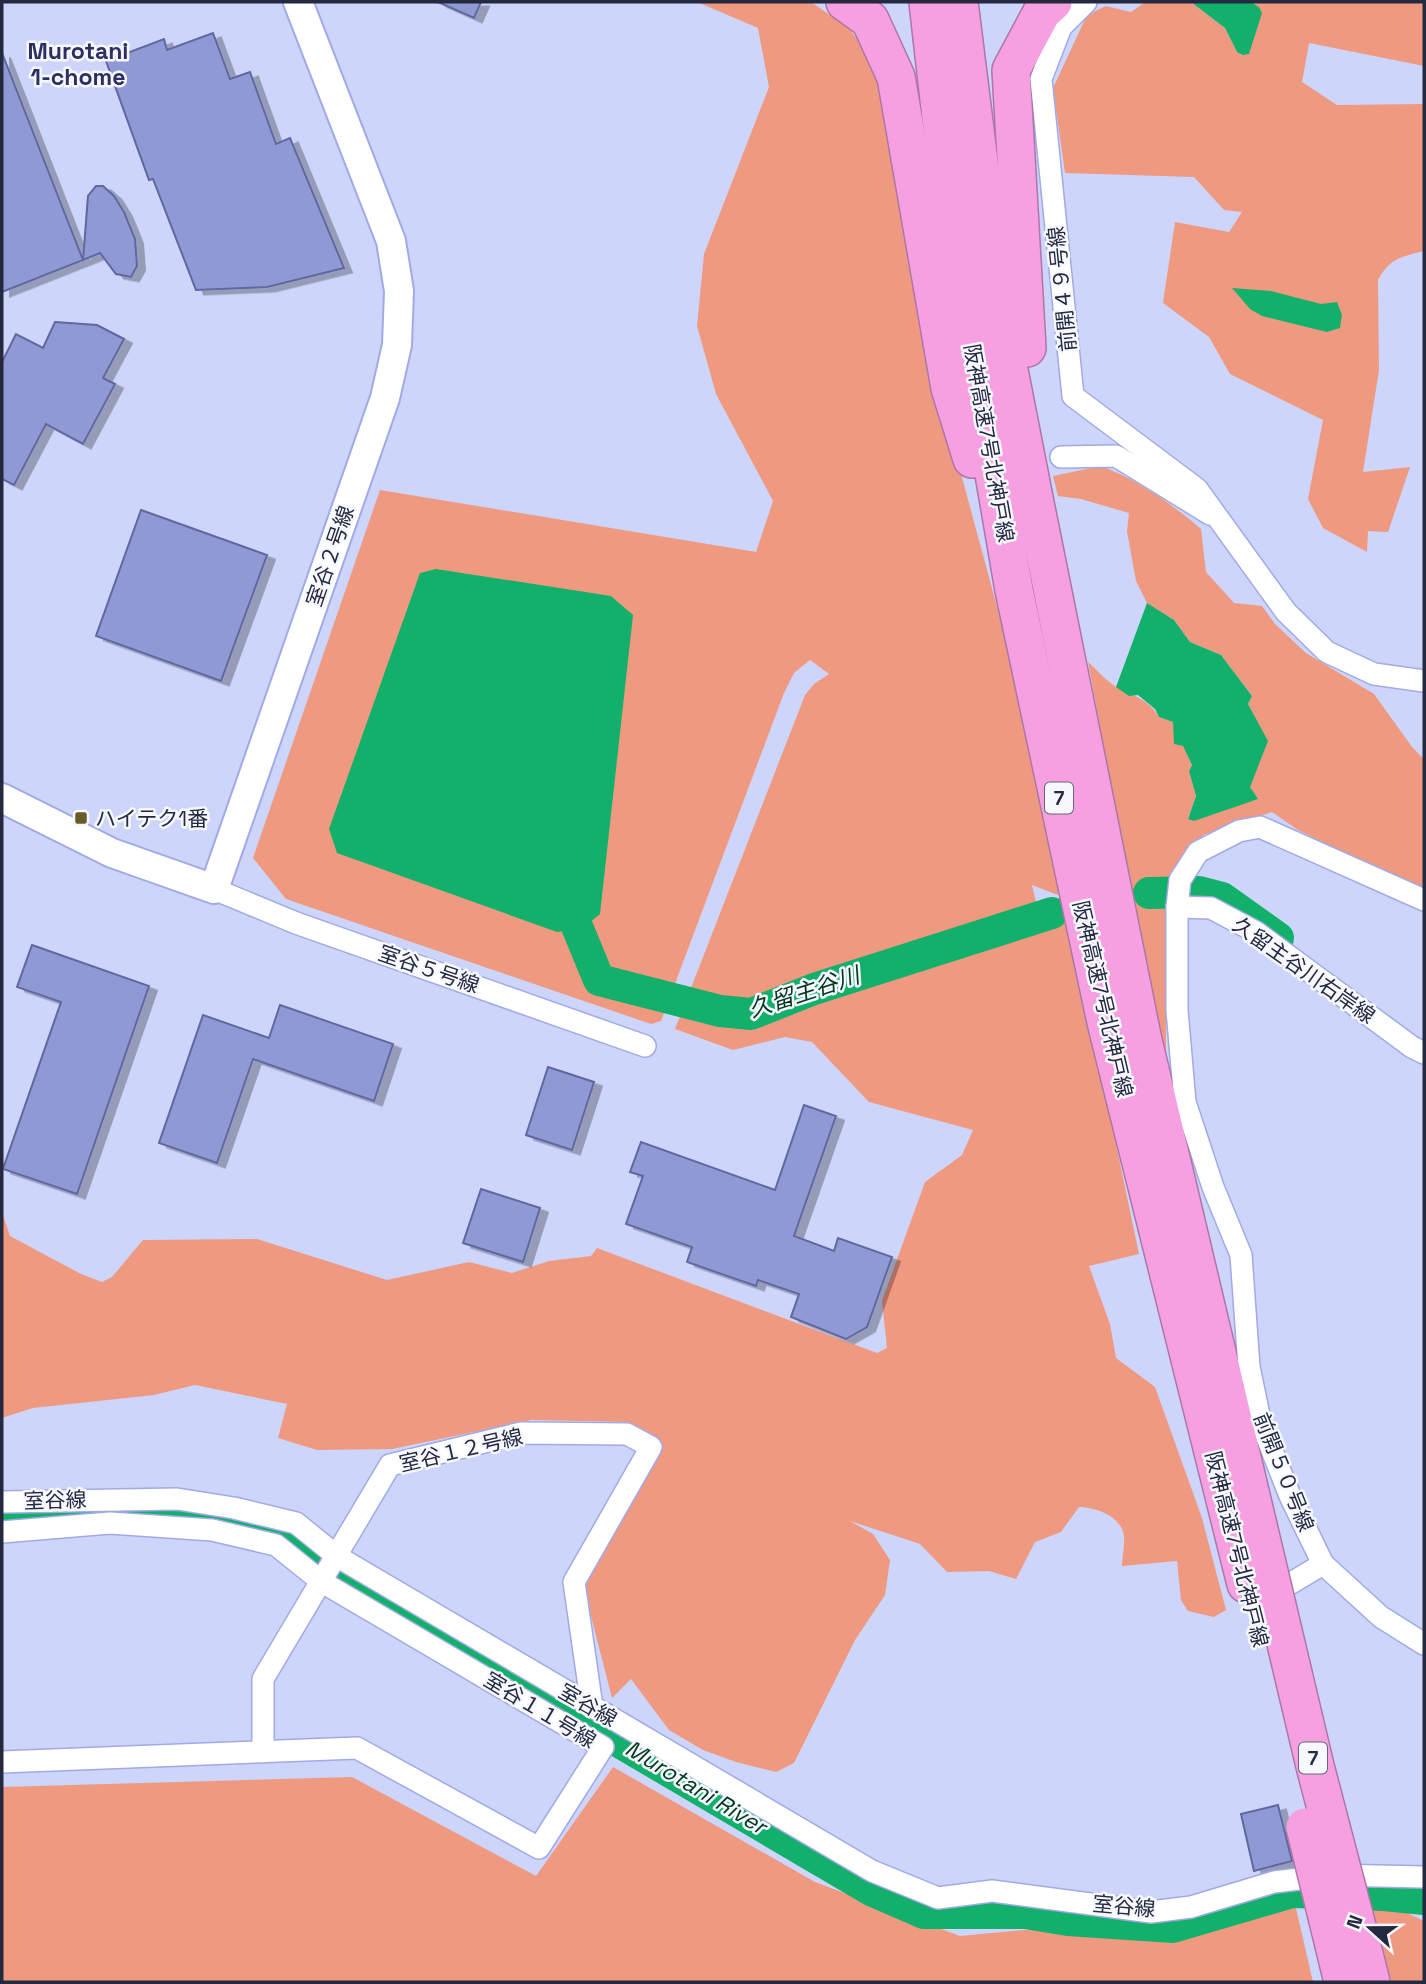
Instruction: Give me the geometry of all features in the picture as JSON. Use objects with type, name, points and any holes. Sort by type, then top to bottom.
[{"type":"highway","points":[[845,2],[870,20],[896,77],[950,388],[1014,590]]},
{"type":"highway","name":"阪神高速7号北神戸線","points":[[928,2],[951,206],[1014,590],[1106,1022],[1258,1580],[1347,1942],[1371,1982]]},
{"type":"highway","name":"阪神高速7号北神戸線","points":[[959,2],[1008,365],[1142,1036],[1258,1580]]},
{"type":"highway","points":[[1035,503],[1011,70],[1042,12],[1053,2]]},
{"type":"highway","name":"阪神高速7号北神戸線","points":[[1343,1982],[1347,1942]]},
{"type":"street","name":"室谷２号線","points":[[214,889],[385,398],[397,345],[400,291],[391,241],[298,2]]},
{"type":"street","name":"前開４９号線","points":[[1086,2],[1062,26],[1041,79],[1073,396],[1197,489],[1286,612],[1327,652],[1374,674],[1424,681]]},
{"type":"street","points":[[1061,457],[1116,456],[1220,521]]},
{"type":"street","points":[[2,798],[112,853],[214,889]]},
{"type":"street","points":[[1178,897],[1180,880],[1198,852],[1239,831],[1260,827],[1424,900]]},
{"type":"street","name":"室谷５号線","points":[[214,889],[296,923],[645,1046]]},
{"type":"street","name":"久留主谷川右岸線","points":[[1178,897],[1211,908],[1256,932],[1412,1047],[1424,1053]]},
{"type":"street","name":"前開５０号線","points":[[1178,897],[1177,1010],[1185,1102],[1213,1187],[1241,1255],[1249,1367],[1260,1420],[1290,1496],[1323,1564]]},
{"type":"street","name":"室谷１２号線","points":[[263,1752],[263,1679],[338,1557],[390,1465],[521,1433],[627,1434],[651,1447],[574,1582],[592,1707]]},
{"type":"street","name":"室谷線","points":[[2,1502],[177,1499],[233,1508],[296,1523],[338,1557],[872,1871],[938,1898],[992,1891],[1151,1912],[1191,1907],[1274,1882],[1333,1875],[1424,1877]]},
{"type":"street","name":"室谷１１号線","points":[[2,1532],[110,1524],[212,1530],[276,1545],[322,1582],[603,1747],[539,1848],[357,1748],[2,1762]]},
{"type":"street","points":[[1333,1875],[1261,1600],[1323,1564],[1381,1617],[1424,1644]]},
{"type":"shaded area","points":[[697,2],[811,2],[849,28],[875,63],[941,400],[1005,636],[1059,884],[1058,895],[1032,885],[1037,906],[943,933],[750,1003],[736,1005],[719,1001],[712,1020],[751,1022],[1068,915],[1139,1254],[1089,1266],[1110,1324],[1116,1358],[1155,1387],[1202,1518],[1226,1610],[1214,1617],[1188,1611],[1181,1600],[1177,1561],[1122,1566],[1124,1540],[1119,1523],[1107,1514],[1093,1509],[1079,1507],[1061,1532],[1035,1542],[1016,1579],[989,1571],[947,1572],[920,1544],[850,1521],[873,1534],[890,1560],[885,1595],[855,1640],[794,1763],[776,1772],[703,1750],[669,1730],[631,1679],[612,1698],[583,1585],[661,1441],[628,1422],[531,1420],[392,1449],[317,1450],[278,1438],[287,1404],[195,1385],[154,1395],[33,1408],[2,1418],[2,1212],[10,1236],[81,1274],[102,1282],[112,1277],[143,1240],[257,1239],[387,1280],[469,1262],[512,1273],[549,1261],[591,1256],[597,1248],[877,1353],[887,1348],[882,1301],[925,1182],[962,1155],[973,1130],[869,1102],[812,1042],[785,1037],[733,1050],[675,1029],[805,695],[814,684],[829,674],[810,660],[794,673],[784,693],[661,1021],[651,1024],[286,899],[253,858],[380,490],[756,552],[773,501],[716,394],[697,326],[704,254],[769,87],[758,28]]},
{"type":"shaded area","points":[[1145,2],[1191,2],[1225,28],[1237,52],[1259,7],[1251,2],[1424,2],[1424,66],[1309,43],[1302,82],[1337,105],[1424,104],[1424,251],[1392,263],[1378,280],[1379,370],[1363,472],[1410,467],[1388,532],[1368,531],[1367,552],[1323,528],[1308,499],[1323,420],[1230,374],[1209,337],[1163,303],[1175,222],[1229,232],[1242,212],[1224,210],[1194,177],[1065,173],[1053,88],[1087,15],[1106,6],[1131,12]]},
{"type":"shaded area","points":[[1191,2],[1251,2],[1259,7],[1262,13],[1249,54],[1237,52],[1225,28]]},
{"type":"shaded area","points":[[1232,288],[1271,291],[1321,304],[1337,302],[1342,315],[1340,328],[1327,332],[1262,316],[1250,309]]},
{"type":"shaded area","points":[[1101,466],[1154,493],[1201,529],[1206,572],[1234,603],[1262,606],[1275,624],[1306,653],[1374,694],[1412,747],[1424,759],[1424,892],[1298,830],[1272,812],[1203,835],[1166,880],[1166,1084],[1088,662],[1114,685],[1146,702],[1159,717],[1173,722],[1192,765],[1189,771],[1196,796],[1188,818],[1258,799],[1249,787],[1267,741],[1248,704],[1252,696],[1221,655],[1190,642],[1174,620],[1147,603],[1136,581],[1127,531],[1129,513],[1081,499],[1058,496],[1053,476]]},
{"type":"shaded area","points":[[436,569],[611,596],[633,615],[600,914],[583,928],[557,932],[337,853],[329,829],[420,573]]},
{"type":"shaded area","points":[[1147,603],[1174,620],[1190,642],[1221,655],[1252,696],[1248,704],[1268,741],[1250,787],[1258,799],[1194,821],[1188,819],[1196,796],[1189,771],[1192,765],[1183,746],[1174,744],[1173,722],[1159,717],[1155,709],[1138,695],[1129,696],[1116,687]]},
{"type":"shaded area","points":[[613,1767],[815,1882],[960,1936],[1295,1904],[1313,1982],[2,1982],[2,1787],[352,1777],[536,1876]]},
{"type":"shaded area","points":[[1369,1903],[1407,1913],[1424,1921],[1424,1982],[1391,1982]]},
{"type":"building","points":[[438,2],[481,2],[474,18]]},
{"type":"building","points":[[213,33],[230,79],[250,72],[276,144],[290,138],[344,268],[267,287],[196,290],[153,179],[149,180],[106,61],[164,39],[167,50]]},
{"type":"building","points":[[2,53],[83,260],[2,292]]},
{"type":"building","points":[[96,186],[103,186],[114,196],[135,239],[137,266],[131,277],[116,274],[100,253],[83,260],[88,196]]},
{"type":"building","points":[[55,322],[97,325],[124,339],[103,378],[115,384],[83,444],[46,424],[14,485],[2,479],[2,362],[16,334],[43,348]]},
{"type":"building","points":[[141,510],[267,555],[221,681],[96,636]]},
{"type":"building","points":[[32,945],[149,986],[77,1194],[3,1169],[61,1002],[17,987]]},
{"type":"building","points":[[280,1005],[393,1044],[374,1101],[253,1059],[217,1163],[159,1143],[203,1015],[269,1038]]},
{"type":"building","points":[[548,1067],[594,1082],[572,1150],[526,1135]]},
{"type":"building","points":[[804,1105],[836,1116],[794,1236],[834,1251],[838,1238],[892,1257],[867,1327],[846,1339],[791,1317],[799,1294],[758,1280],[756,1286],[687,1262],[692,1247],[626,1224],[643,1176],[630,1172],[641,1142],[775,1190]]},
{"type":"building","points":[[481,1189],[540,1208],[523,1262],[463,1243]]},
{"type":"building","points":[[1278,1805],[1292,1861],[1254,1871],[1241,1814]]},
{"type":"waterway","name":"久留主谷川","points":[[1149,893],[1199,892],[1222,898],[1278,938]]},
{"type":"waterway","name":"久留主谷川","points":[[564,895],[599,980],[720,1011],[751,1014],[814,989],[1052,913]]},
{"type":"waterway","name":"Murotani River","points":[[2,1517],[66,1510],[132,1510],[211,1518],[284,1537],[385,1604],[871,1890],[924,1913],[1025,1913],[1068,1920],[1173,1927],[1292,1892],[1424,1899]]},
{"type":"place","name":"ハイテク1番","points":[[81,818]]},
{"type":"district","name":"Murotani 1-chome","points":[[78,64]]}]
